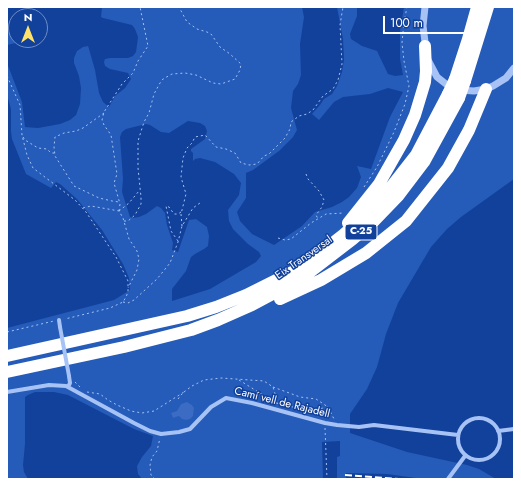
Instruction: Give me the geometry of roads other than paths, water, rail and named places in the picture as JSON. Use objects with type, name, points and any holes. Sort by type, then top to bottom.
[{"type":"highway","name":"Eix Transversal","points":[[460,80],[468,39],[477,7]]},
{"type":"highway","name":"Eix Transversal","points":[[7,372],[124,348],[191,330],[252,305],[310,272],[373,222],[424,162],[454,96],[488,7]]},
{"type":"highway","points":[[302,267],[334,239],[347,224],[379,184],[392,163],[415,115],[421,96],[426,71],[425,46]]},
{"type":"highway","points":[[218,320],[246,314],[320,280],[366,253],[406,221],[448,168],[469,130],[486,89]]},
{"type":"highway","name":"Eix Transversal","points":[[7,356],[187,316],[216,307],[246,295],[302,267],[344,235],[370,211],[416,155],[454,96]]},
{"type":"street","points":[[425,7],[423,26],[428,60],[437,77],[446,84],[460,90],[474,91],[486,89],[506,78],[514,68]]},
{"type":"street","points":[[59,320],[70,382],[68,387]]},
{"type":"street","name":"Camí vell de Rajadell","points":[[7,392],[49,385],[68,387],[134,423],[150,431],[161,434],[190,429],[211,407],[226,398],[252,403],[337,425],[359,427],[374,425],[458,435]]},
{"type":"street","points":[[475,418],[486,419],[498,430],[500,440],[499,445],[493,455],[488,458],[477,460],[465,456],[458,447],[458,435],[464,424],[475,418]]},
{"type":"street","points":[[498,430],[514,429]]},
{"type":"street","points":[[448,479],[465,456]]},
{"type":"railway","points":[[345,475],[399,479]]}]
